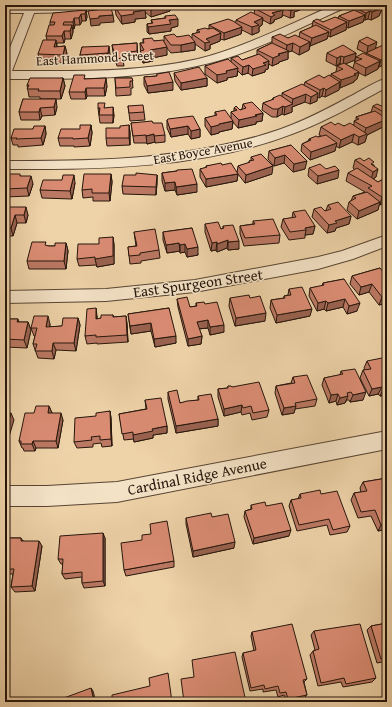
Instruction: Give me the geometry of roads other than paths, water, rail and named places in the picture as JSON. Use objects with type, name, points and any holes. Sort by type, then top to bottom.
[{"type":"street","points":[[5,10],[31,7],[76,9],[116,5]]},
{"type":"street","name":"East Hammond Street","points":[[5,75],[102,74],[178,66],[205,60],[242,48],[343,5]]},
{"type":"street","points":[[5,75],[31,7]]},
{"type":"street","name":"East Boyce Avenue","points":[[5,165],[140,162],[171,159],[233,148],[265,140],[304,125],[336,110],[387,82]]},
{"type":"street","name":"East Spurgeon Street","points":[[5,297],[106,295],[195,286],[318,263],[347,255],[387,240]]},
{"type":"street","name":"Cardinal Ridge Avenue","points":[[5,496],[47,496],[117,492],[387,440]]}]
